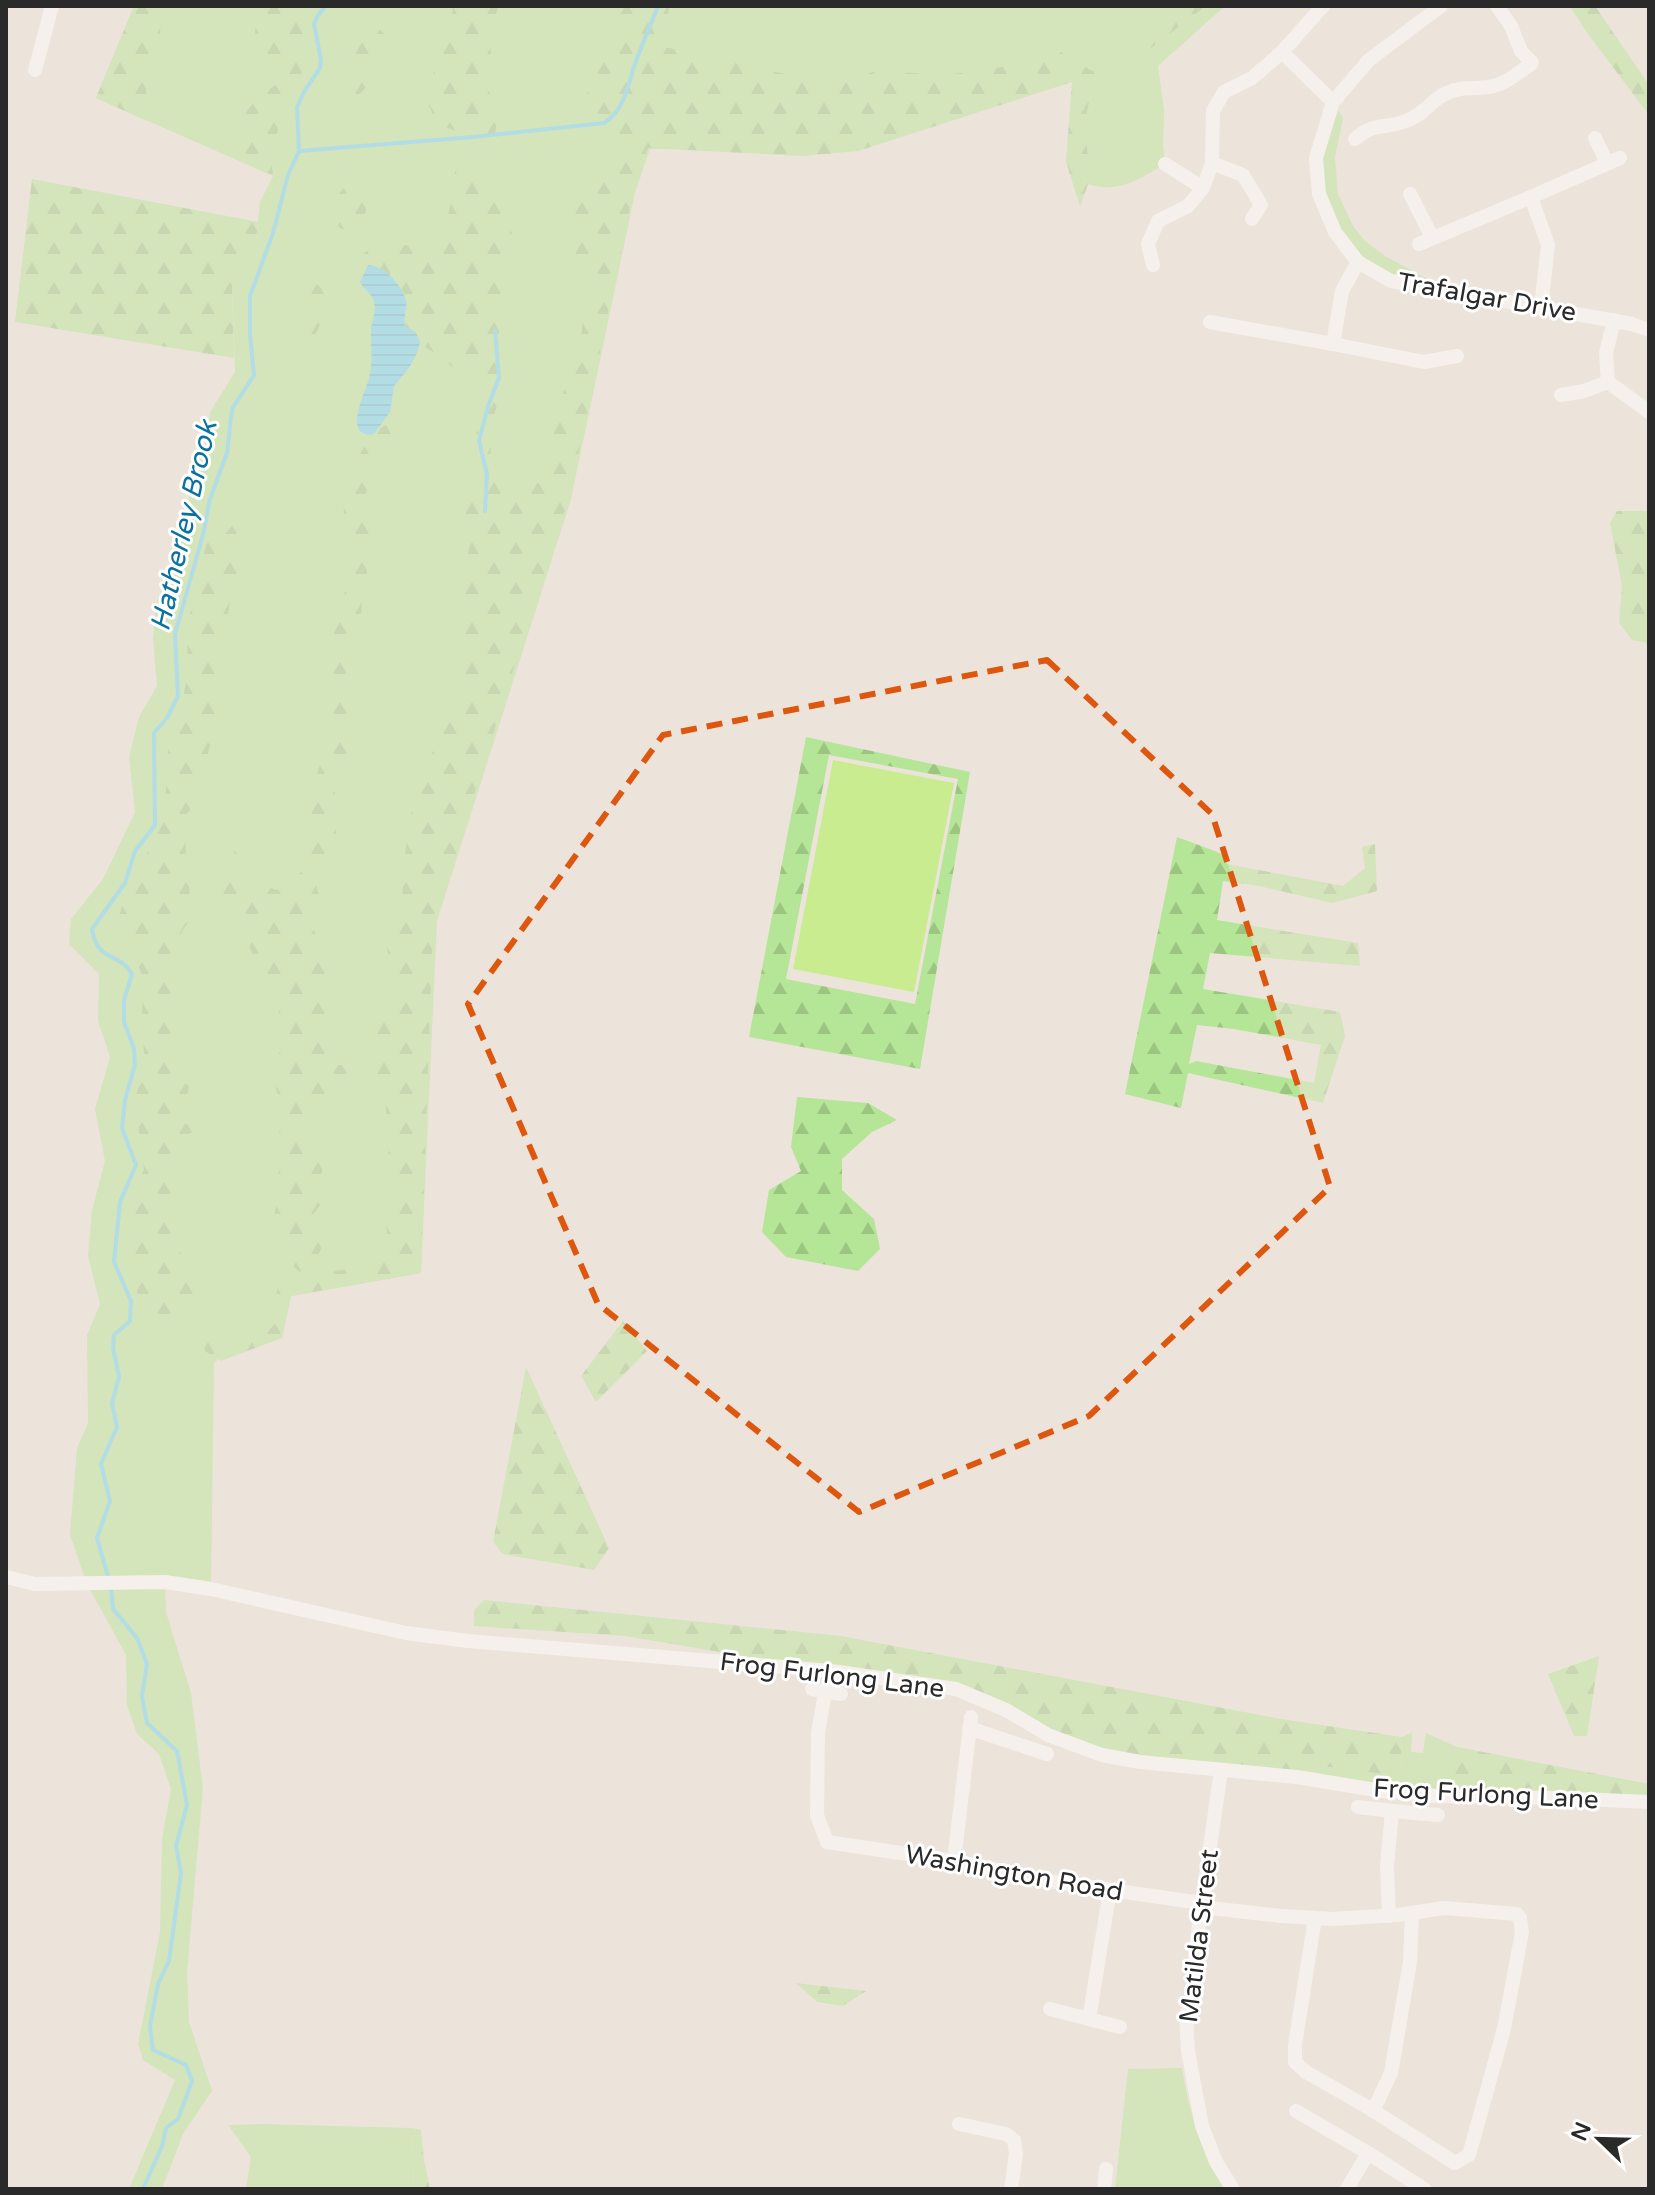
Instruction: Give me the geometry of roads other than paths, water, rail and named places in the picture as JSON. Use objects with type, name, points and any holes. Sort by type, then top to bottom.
[{"type":"street","points":[[35,70],[52,6]]},
{"type":"street","points":[[1153,265],[1142,244],[1158,221],[1188,206],[1203,188],[1212,163],[1213,111],[1224,92],[1252,78],[1282,52],[1323,6]]},
{"type":"street","name":"Trafalgar Drive","points":[[1441,6],[1369,60],[1333,102],[1316,158],[1319,194],[1335,232],[1358,262],[1391,281],[1614,320],[1649,330]]},
{"type":"street","points":[[1355,139],[1363,123],[1401,123],[1418,117],[1440,96],[1458,88],[1505,83],[1536,68],[1521,51],[1511,26],[1497,6]]},
{"type":"street","points":[[1282,52],[1333,102]]},
{"type":"street","points":[[1410,194],[1426,240],[1614,160],[1595,138]]},
{"type":"street","points":[[1212,163],[1243,175],[1267,203],[1252,219]]},
{"type":"street","points":[[1165,164],[1203,188]]},
{"type":"street","points":[[1531,197],[1548,245],[1541,307]]},
{"type":"street","points":[[1333,344],[1342,291],[1358,262]]},
{"type":"street","points":[[1227,325],[1230,310]]},
{"type":"street","points":[[1614,320],[1606,353],[1608,382],[1649,412]]},
{"type":"street","points":[[1210,322],[1424,362],[1457,356]]},
{"type":"street","points":[[1441,359],[1446,375]]},
{"type":"street","points":[[1561,395],[1608,382]]},
{"type":"street","name":"Frog Furlong Lane","points":[[6,1577],[35,1584],[165,1582],[211,1589],[406,1633],[832,1671],[956,1689],[1006,1710],[1048,1735],[1102,1755],[1140,1762],[1297,1777],[1436,1796],[1649,1802]]},
{"type":"street","name":"Washington Road","points":[[841,1694],[818,1690],[817,1815],[827,1842],[1201,1905],[1315,1918],[1389,1916],[1444,1908],[1517,1914],[1522,1932],[1504,2029],[1469,2155],[1455,2163],[1373,2111]]},
{"type":"street","points":[[954,1861],[970,1723],[1047,1754]]},
{"type":"street","name":"Matilda Street","points":[[1221,1770],[1201,1905],[1191,2005],[1186,2014],[1188,2051],[1202,2126],[1216,2162],[1233,2189]]},
{"type":"street","points":[[1358,1807],[1438,1815]]},
{"type":"street","points":[[1389,1916],[1387,1865],[1392,1811]]},
{"type":"street","points":[[1089,2019],[1110,1890]]},
{"type":"street","points":[[1315,1918],[1295,2062],[1306,2072],[1373,2111],[1391,2073],[1410,1962],[1412,1914]]},
{"type":"street","points":[[1050,2009],[1120,2027]]},
{"type":"street","points":[[1296,2111],[1424,2189]]},
{"type":"street","points":[[959,2124],[1006,2134],[1014,2140],[1016,2154],[1011,2189]]},
{"type":"street","points":[[1347,2189],[1368,2153]]},
{"type":"street","points":[[1104,2189],[1106,2169]]},
{"type":"water","points":[[368,265],[386,272],[400,288],[406,303],[405,326],[416,333],[420,342],[409,368],[394,386],[390,412],[374,434],[364,434],[357,422],[369,378],[375,306],[360,282]]},
{"type":"waterway","name":"Hatherley Brook","points":[[109,1580],[97,1538],[110,1501],[101,1464],[117,1427],[112,1403],[119,1377],[113,1348],[114,1335],[130,1321],[131,1301],[114,1262],[120,1202],[136,1165],[122,1128],[125,1100],[135,1065],[134,1049],[124,1022],[124,1000],[132,974],[121,962],[99,948],[92,929],[125,883],[135,851],[155,825],[154,733],[167,718],[178,696],[175,634],[210,499],[227,453],[232,409],[254,375],[250,296],[273,233],[288,175],[299,151],[297,107],[320,68],[314,24],[326,6]]},
{"type":"waterway","points":[[299,151],[604,123],[622,103],[658,6]]},
{"type":"waterway","points":[[485,511],[487,474],[479,441],[499,378],[495,331]]},
{"type":"waterway","name":"Hatherley Brook","points":[[111,1588],[113,1609],[137,1638],[147,1664],[142,1696],[147,1723],[177,1751],[187,1805],[176,1846],[181,1873],[169,1961],[158,1984],[150,2026],[153,2050],[186,2065],[192,2081],[178,2119],[166,2128],[162,2146],[143,2189]]}]
